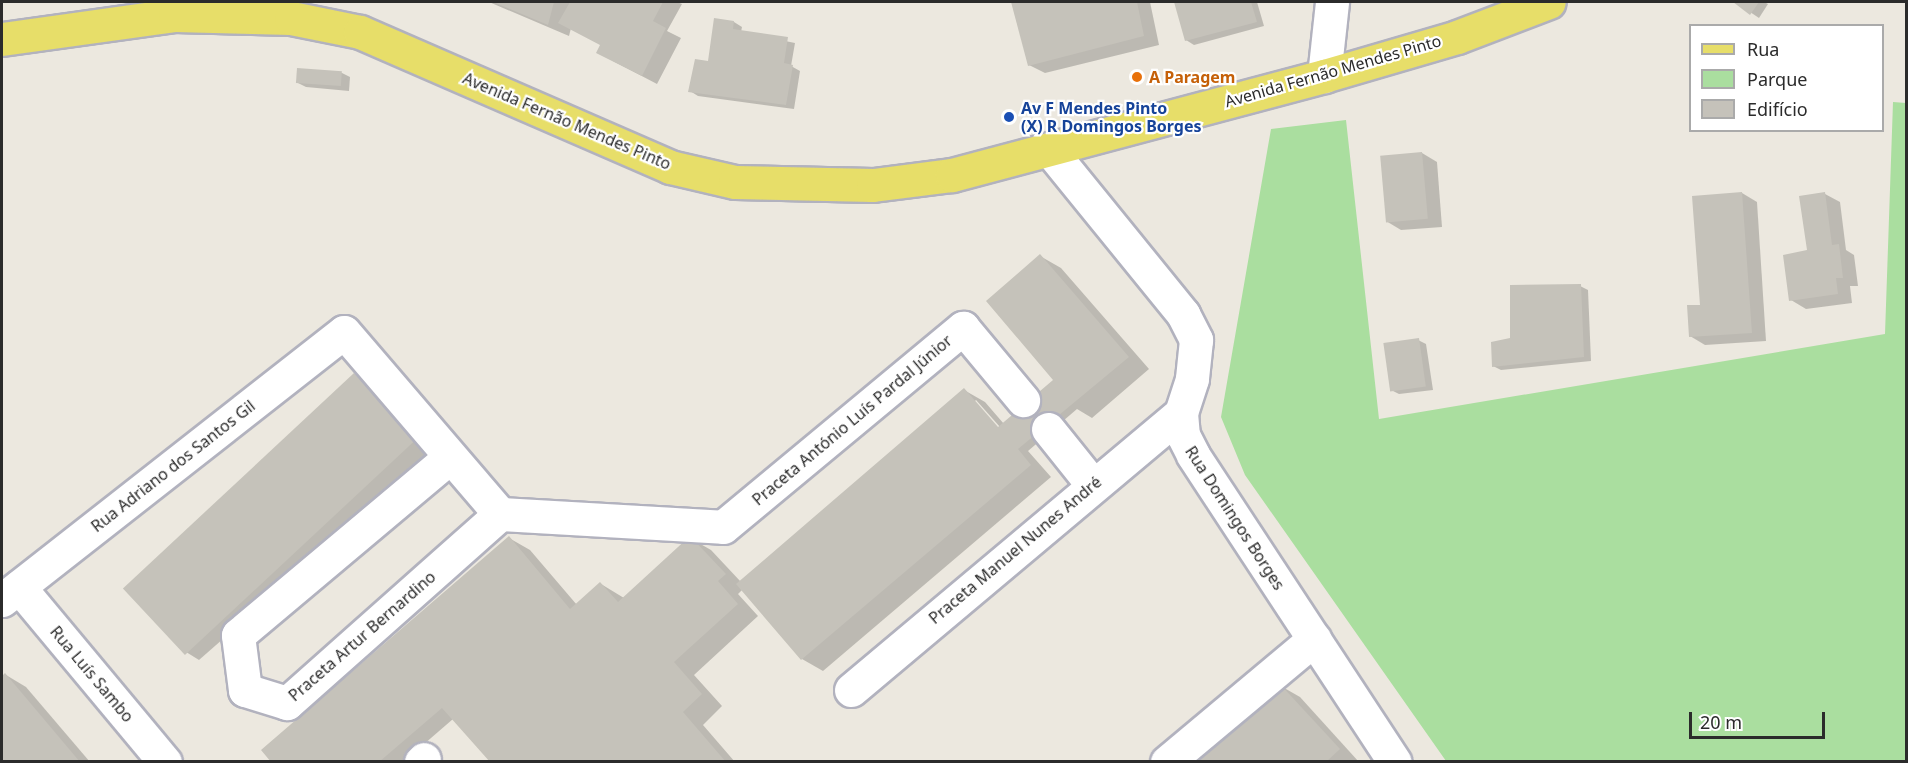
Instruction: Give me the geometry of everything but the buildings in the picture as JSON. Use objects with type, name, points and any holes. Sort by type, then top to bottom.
[{"type":"main road","name":"Avenida Fernão Mendes Pinto","points":[[2,39],[175,15],[291,18],[360,32],[670,167],[735,182],[873,185],[952,175],[1324,76],[1457,37],[1549,2]]},
{"type":"street","points":[[1324,76],[1332,2]]},
{"type":"street","name":"Rua Domingos Borges","points":[[1050,149],[1187,322],[1196,340],[1192,379],[1181,413],[1184,435],[1193,455],[1395,762]]},
{"type":"street","name":"Praceta António Luís Pardal Júnior","points":[[500,514],[723,527],[963,328],[1023,400]]},
{"type":"street","name":"Rua Adriano dos Santos Gil","points":[[10,593],[344,332],[450,458]]},
{"type":"street","name":"Praceta Manuel Nunes André","points":[[850,690],[1092,484],[1181,413]]},
{"type":"street","points":[[1048,429],[1092,484]]},
{"type":"street","points":[[450,458],[500,514]]},
{"type":"street","name":"Praceta Artur Bernardino","points":[[450,458],[238,635],[244,690],[287,703],[500,514]]},
{"type":"street","name":"Rua Luís Sambo","points":[[10,593],[165,762]]},
{"type":"street","points":[[1167,762],[1314,639]]},
{"type":"green space","points":[[1893,102],[1906,103],[1906,761],[1446,761],[1245,475],[1221,417],[1271,129],[1346,120],[1379,419],[1885,334]]},
{"type":"place","name":"A Paragem","points":[[1137,77]]},
{"type":"place","name":"Av F Mendes Pinto (X) R Domingos Borges","points":[[1009,117]]}]
